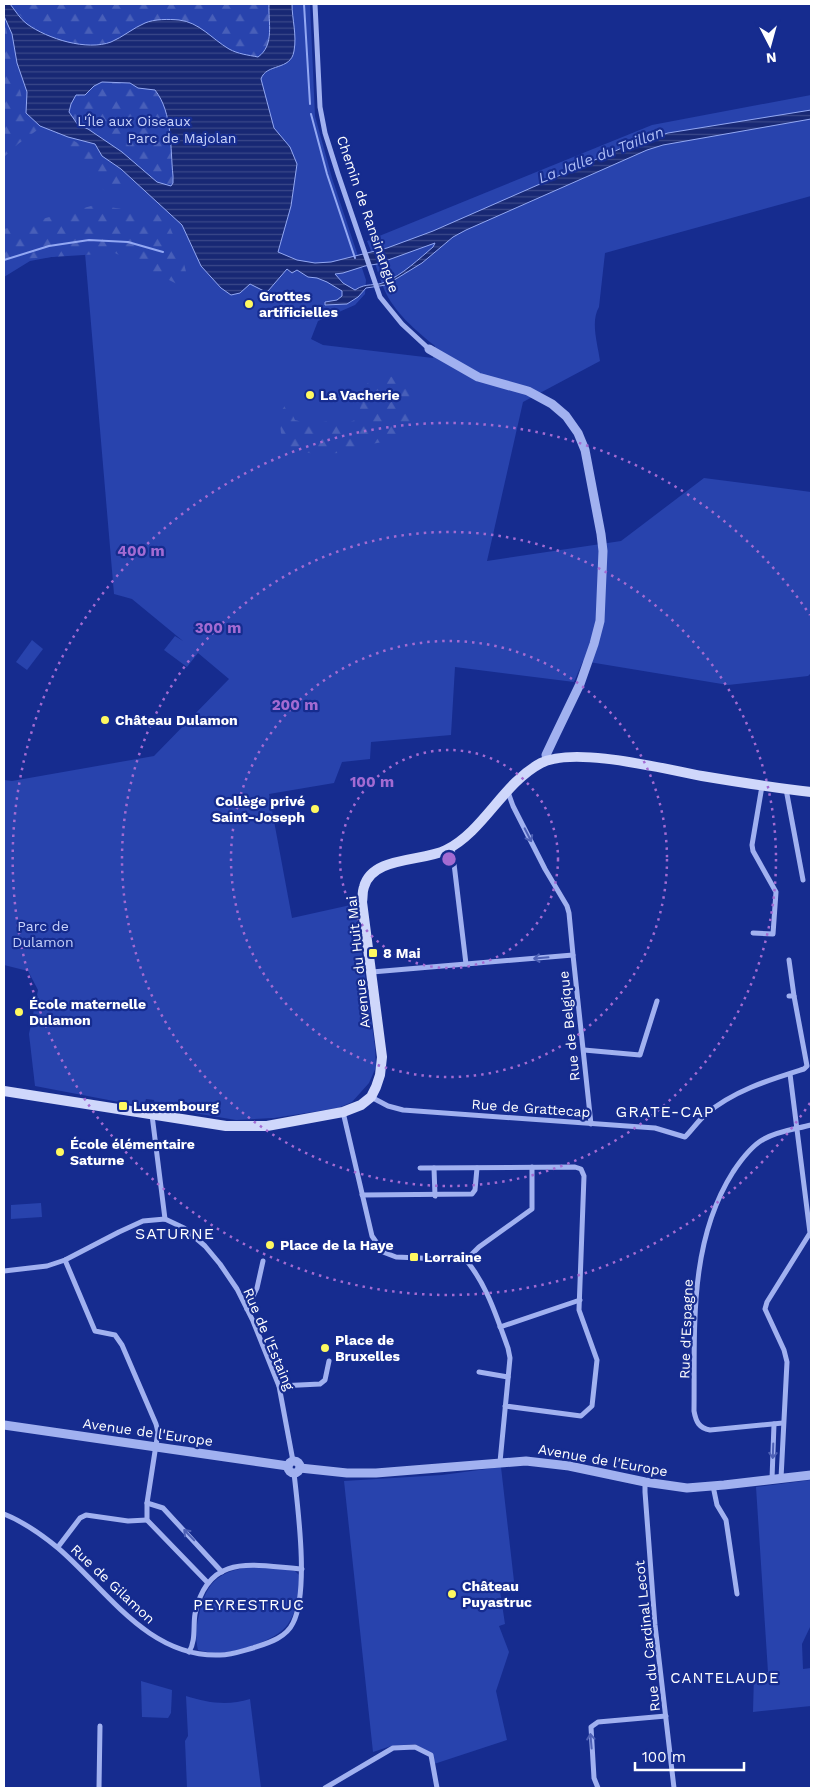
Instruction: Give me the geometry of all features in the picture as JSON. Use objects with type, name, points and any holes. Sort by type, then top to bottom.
[{"type":"main road","name":"Avenue du Huit Mai","points":[[371,1097],[380,1075],[382,1057],[362,902],[364,887],[377,868],[440,853],[452,847],[464,838],[507,791],[532,769],[548,760],[577,757],[618,760],[811,792]]},
{"type":"main road","points":[[4,1091],[236,1127],[267,1126],[343,1112],[361,1105],[371,1097]]},
{"type":"street","name":"Chemin de Ransinangue","points":[[315,4],[320,107],[325,133],[380,297],[402,324],[429,349],[478,377],[528,391],[552,404],[578,433],[585,450],[603,551],[600,621],[580,684],[546,755],[548,760]]},
{"type":"street","points":[[753,933],[773,934],[776,897],[774,886],[753,851],[752,845],[762,785]]},
{"type":"street","points":[[785,788],[803,880]]},
{"type":"street","name":"Rue de Belgique","points":[[507,791],[569,913],[592,1124]]},
{"type":"street","points":[[452,847],[466,964]]},
{"type":"street","points":[[372,972],[573,955]]},
{"type":"street","points":[[776,1479],[783,1423],[787,1362],[784,1350],[766,1309],[766,1302],[811,1232],[790,1074],[804,1069],[808,1062],[792,996],[788,960]]},
{"type":"street","points":[[584,1050],[640,1055],[657,1001]]},
{"type":"street","name":"Rue de Grattecap","points":[[371,1097],[388,1106],[403,1110],[655,1128],[685,1137],[704,1115],[725,1100],[748,1088],[790,1074]]},
{"type":"street","points":[[343,1112],[372,1236],[383,1252],[396,1257],[466,1260],[478,1274],[500,1327],[510,1358],[500,1462]]},
{"type":"street","points":[[4,1271],[47,1266],[65,1260],[143,1221],[165,1219],[152,1115]]},
{"type":"street","points":[[797,1129],[811,1125]]},
{"type":"street","name":"Rue d'Espagne","points":[[783,1423],[710,1430],[702,1429],[696,1421],[694,1412],[695,1306],[702,1249],[712,1215],[724,1186],[739,1163],[754,1146],[773,1135],[797,1129]]},
{"type":"street","points":[[466,1260],[479,1247],[532,1209],[532,1167]]},
{"type":"street","points":[[420,1168],[575,1167],[581,1169],[584,1176],[579,1310],[597,1360],[592,1406],[581,1416],[505,1406]]},
{"type":"street","points":[[434,1168],[434,1196]]},
{"type":"street","points":[[362,1195],[434,1196],[472,1194],[475,1190],[477,1168]]},
{"type":"street","name":"Rue de l'Estaing","points":[[165,1219],[184,1228],[204,1246],[220,1264],[237,1289],[279,1386],[294,1467]]},
{"type":"street","points":[[65,1260],[95,1331],[115,1335],[122,1345],[156,1424],[158,1432],[147,1520],[208,1583]]},
{"type":"street","points":[[247,1309],[257,1288],[263,1261]]},
{"type":"street","points":[[500,1327],[580,1300]]},
{"type":"street","points":[[279,1386],[320,1384],[325,1380],[329,1361]]},
{"type":"street","points":[[479,1372],[508,1377]]},
{"type":"street","points":[[774,1424],[776,1479]]},
{"type":"street","name":"Avenue de l'Europe","points":[[4,1425],[347,1473],[376,1473],[526,1461],[568,1466],[645,1482],[687,1488],[811,1474]]},
{"type":"street","name":"Rue de Gilamon","points":[[4,1514],[18,1519],[36,1530],[58,1547],[132,1620],[169,1644],[189,1652],[206,1655],[221,1656],[234,1654],[268,1643],[285,1633],[293,1624],[298,1610],[302,1569],[294,1467]]},
{"type":"street","name":"Rue du Cardinal Lecot","points":[[645,1482],[656,1624],[674,1788]]},
{"type":"street","points":[[713,1486],[717,1505],[726,1520],[738,1594]]},
{"type":"street","points":[[148,1503],[162,1508],[222,1572]]},
{"type":"street","points":[[58,1547],[80,1518],[86,1515],[128,1521],[147,1520]]},
{"type":"street","points":[[189,1652],[193,1642],[198,1602],[208,1583],[222,1572],[238,1566],[252,1564],[302,1569]]},
{"type":"street","points":[[598,1788],[594,1778],[591,1727],[598,1722],[666,1716]]},
{"type":"street","points":[[99,1788],[100,1726]]},
{"type":"street","points":[[325,1788],[393,1748],[416,1747],[431,1755],[437,1788]]},
{"type":"green space","points":[[4,4],[310,4],[315,116],[332,178],[366,280],[365,294],[355,305],[318,321],[311,339],[323,345],[433,358],[435,346],[406,320],[388,297],[367,241],[652,125],[811,95],[811,196],[605,253],[599,307],[595,320],[595,334],[600,361],[523,402],[487,561],[621,541],[704,478],[811,492],[811,673],[808,676],[728,685],[583,661],[574,682],[455,667],[451,735],[371,742],[370,759],[342,762],[334,783],[269,794],[292,918],[355,904],[375,1047],[376,1067],[369,1083],[352,1102],[338,1108],[274,1118],[236,1120],[158,1107],[155,1105],[154,1100],[146,1099],[144,1105],[140,1106],[35,1086],[29,1034],[38,990],[28,971],[4,965],[4,780],[12,781],[154,756],[229,679],[198,653],[187,667],[164,650],[175,636],[183,641],[132,599],[114,594],[85,253],[30,261],[4,277]]},
{"type":"green space","points":[[10,4],[269,4],[270,33],[267,47],[258,58],[232,51],[204,30],[165,21],[145,23],[125,35],[99,46],[78,44],[45,33],[28,24]]},
{"type":"green space","points":[[4,20],[26,116],[76,142],[132,183],[112,198],[40,128],[4,157]]},
{"type":"green space","name":"L'Île aux Oiseaux","points":[[102,82],[130,83],[138,88],[155,90],[161,99],[168,120],[171,143],[173,183],[171,186],[157,182],[122,152],[88,129],[78,125],[69,112],[73,101],[81,93]]},
{"type":"green space","points":[[95,205],[157,214],[169,225],[182,256],[191,291],[115,253],[20,259],[4,271],[4,229]]},
{"type":"green space","points":[[373,374],[394,377],[408,387],[412,409],[411,420],[399,439],[366,445],[339,453],[314,454],[290,449],[281,433],[279,414],[287,403],[295,420],[313,425],[330,420],[344,425],[357,419],[366,386]]},
{"type":"green space","points":[[32,640],[43,649],[27,670],[16,662]]},
{"type":"green space","points":[[41,1203],[42,1217],[11,1219],[11,1205]]},
{"type":"green space","points":[[501,1467],[515,1590],[500,1591],[505,1624],[499,1626],[509,1652],[496,1691],[507,1740],[434,1764],[432,1754],[415,1744],[391,1746],[373,1752],[344,1481],[442,1475]]},
{"type":"green space","points":[[811,1480],[811,1625],[802,1644],[803,1669],[811,1668],[811,1706],[753,1712],[754,1674],[768,1672],[756,1487]]},
{"type":"green space","points":[[259,1566],[295,1571],[299,1575],[296,1607],[288,1624],[275,1636],[245,1648],[217,1653],[198,1650],[196,1637],[198,1619],[202,1602],[212,1584],[218,1578],[235,1570]]},
{"type":"green space","points":[[141,1681],[172,1690],[171,1713],[168,1718],[142,1717]]},
{"type":"green space","points":[[186,1696],[218,1703],[250,1699],[261,1788],[187,1788],[185,1741],[188,1736]]},
{"type":"shaded area","points":[[4,4],[10,4],[22,20],[36,29],[56,39],[91,45],[111,42],[149,22],[162,20],[186,21],[199,27],[232,51],[258,57],[267,46],[269,40],[269,4],[292,4],[295,39],[292,57],[288,62],[268,71],[261,79],[274,128],[290,147],[297,164],[291,206],[278,252],[297,260],[315,263],[331,262],[387,248],[433,231],[631,144],[668,133],[811,110],[811,119],[663,145],[647,150],[466,230],[453,237],[422,263],[386,285],[366,288],[358,297],[347,304],[325,305],[325,302],[337,300],[342,296],[342,291],[327,282],[308,277],[297,270],[292,273],[287,269],[268,291],[250,284],[240,293],[231,295],[221,288],[201,266],[182,225],[121,169],[102,156],[95,144],[68,137],[40,126],[26,113],[27,92],[17,63],[12,34],[4,16]],"holes":[[[102,82],[130,83],[138,88],[155,90],[161,99],[168,120],[171,143],[173,176],[171,186],[157,182],[122,152],[88,129],[78,125],[69,112],[76,95],[85,95],[94,86]],[[435,243],[433,247],[404,271],[381,283],[363,286],[355,290],[343,283],[335,274],[377,264]]]},
{"type":"waterway","points":[[304,4],[310,104]]},
{"type":"waterway","points":[[311,114],[327,174],[355,258]]},
{"type":"waterway","points":[[4,260],[49,246],[89,240],[128,242],[163,252]]},
{"type":"place","name":"Grottes artificielles","points":[[249,304]]},
{"type":"place","name":"La Vacherie","points":[[310,395]]},
{"type":"place","name":"Château Dulamon","points":[[105,720]]},
{"type":"place","name":"Collège privé Saint-Joseph","points":[[315,809]]},
{"type":"place","name":"8 Mai","points":[[373,953]]},
{"type":"place","name":"École maternelle Dulamon","points":[[19,1012]]},
{"type":"place","name":"Luxembourg","points":[[123,1106]]},
{"type":"place","name":"École élémentaire Saturne","points":[[60,1152]]},
{"type":"place","name":"Place de la Haye","points":[[270,1245]]},
{"type":"place","name":"Lorraine","points":[[414,1257]]},
{"type":"place","name":"Place de Bruxelles","points":[[325,1348]]},
{"type":"place","name":"Château Puyastruc","points":[[452,1594]]},
{"type":"district","name":"GRATE-CAP","points":[[665,1111]]},
{"type":"district","name":"SATURNE","points":[[175,1233]]},
{"type":"district","name":"PEYRESTRUC","points":[[249,1604]]},
{"type":"district","name":"CANTELAUDE","points":[[725,1678]]},
{"type":"park label","name":"Parc de Majolan","points":[[182,138]]},
{"type":"park label","name":"Parc de Dulamon","points":[[43,934]]},
{"type":"water label","name":"La Jalle du Taillan","points":[[601,155]]}]
